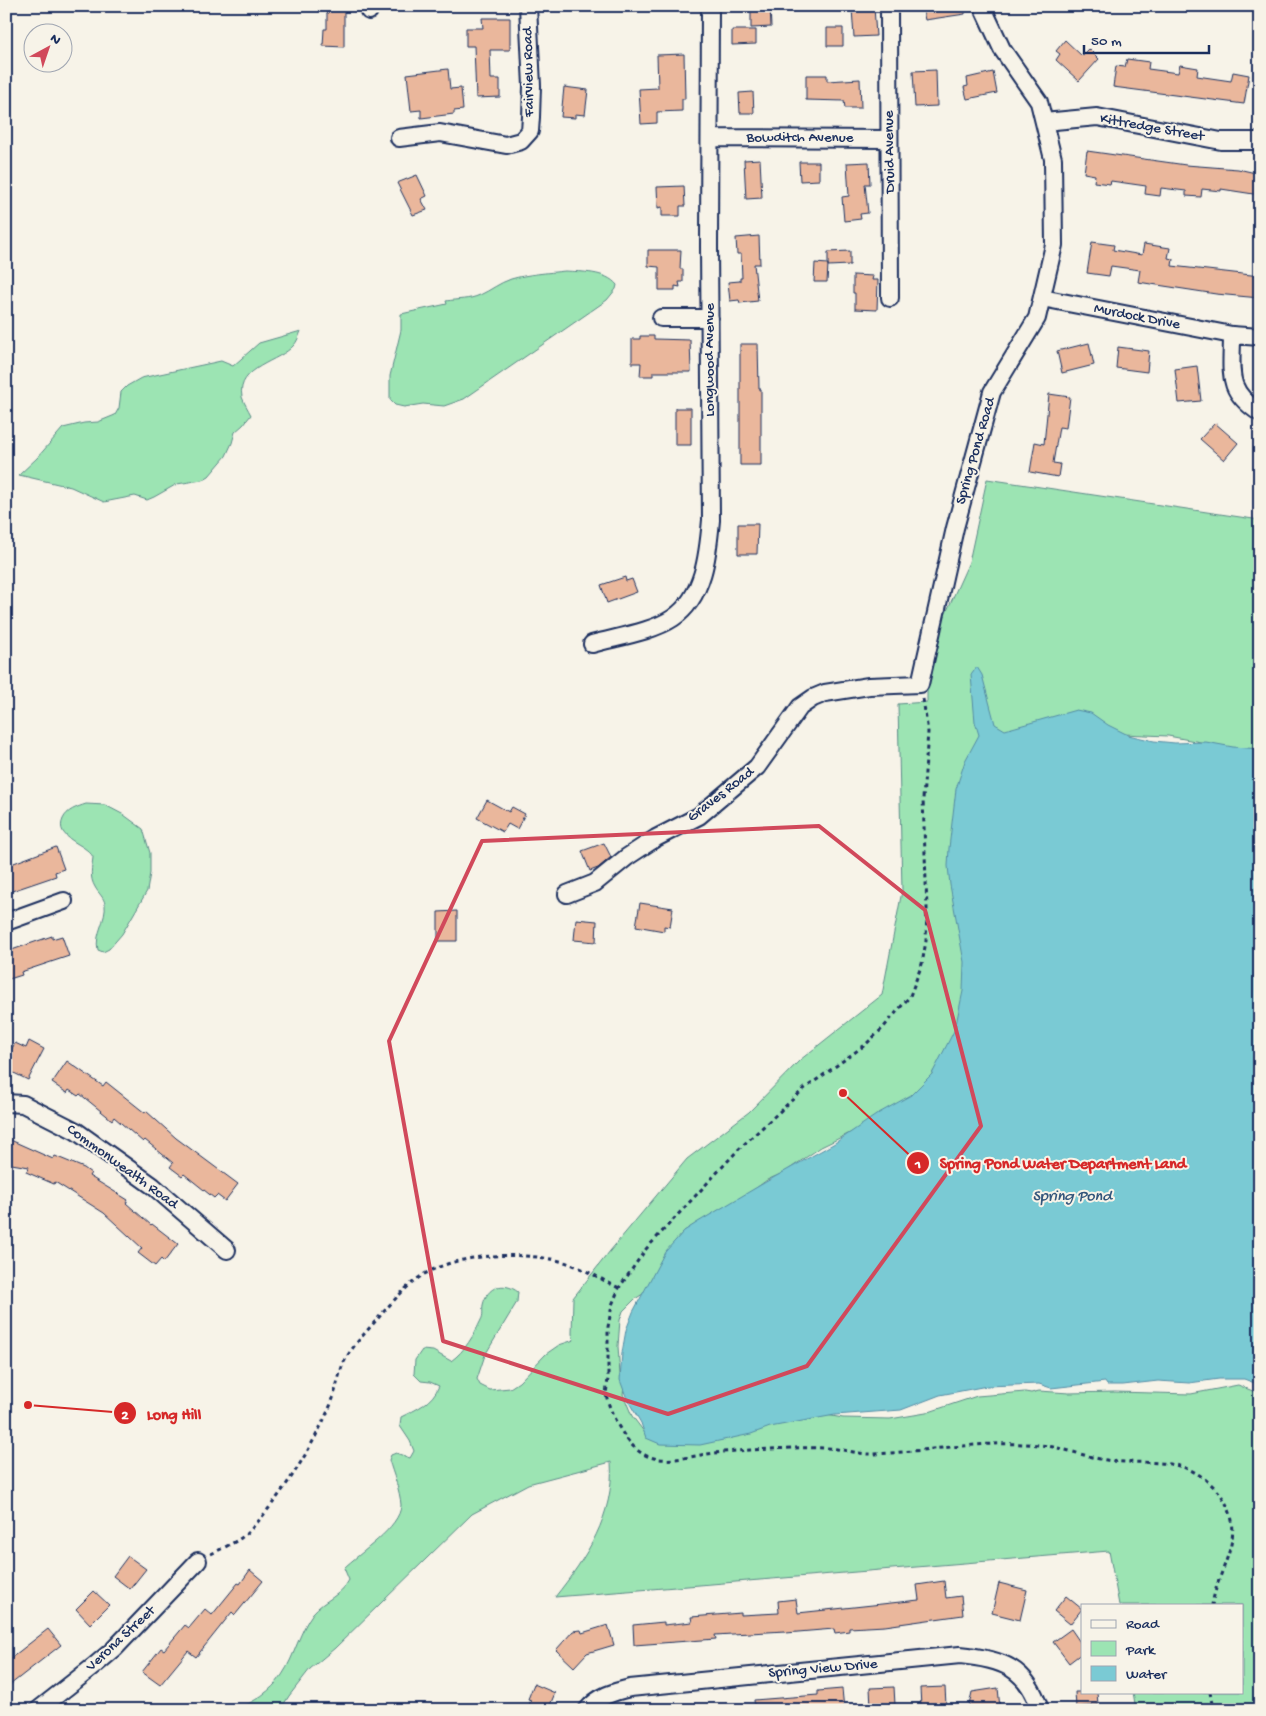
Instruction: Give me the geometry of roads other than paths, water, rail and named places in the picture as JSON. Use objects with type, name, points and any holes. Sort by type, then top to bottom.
[{"type":"street","name":"Fairview Road","points":[[399,138],[440,133],[454,134],[506,145],[522,141],[530,131],[531,117],[532,86],[528,6]]},
{"type":"street","name":"Longwood Avenue","points":[[592,644],[633,633],[673,618],[685,607],[695,593],[708,554],[711,520],[710,6]]},
{"type":"street","name":"Druid Avenue","points":[[889,6],[890,298]]},
{"type":"street","name":"Spring Pond Road","points":[[920,684],[955,528],[992,392],[1037,318],[1054,245],[1053,159],[1039,102],[1002,49],[982,6]]},
{"type":"street","name":"Kittredge Street","points":[[1044,122],[1097,117],[1220,141],[1260,141]]},
{"type":"street","name":"Bowditch Avenue","points":[[710,138],[889,139]]},
{"type":"street","name":"Murdock Drive","points":[[1042,298],[1232,335],[1260,337]]},
{"type":"street","points":[[660,318],[710,318]]},
{"type":"street","points":[[1232,335],[1232,380],[1237,393],[1260,413]]},
{"type":"street","name":"Graves Road","points":[[567,894],[595,883],[627,857],[699,816],[757,767],[800,708],[812,698],[825,693],[869,686],[920,684]]},
{"type":"street","points":[[6,922],[64,901]]},
{"type":"street","name":"Commonwealth Road","points":[[6,1103],[23,1104],[76,1131],[153,1186],[228,1250]]},
{"type":"street","name":"Verona Street","points":[[38,1710],[114,1649],[198,1561]]},
{"type":"street","name":"Spring View Drive","points":[[587,1710],[600,1698],[616,1691],[630,1688],[960,1655],[991,1659],[1013,1668],[1025,1679],[1033,1692],[1040,1710]]},
{"type":"water","name":"Spring Pond","points":[[977,667],[982,675],[995,724],[1005,730],[1076,710],[1091,713],[1108,725],[1128,735],[1154,741],[1175,743],[1206,742],[1260,749],[1260,1385],[1244,1379],[1219,1379],[1189,1383],[1158,1381],[1123,1385],[1107,1385],[1105,1382],[1051,1388],[1039,1384],[987,1386],[940,1395],[901,1410],[835,1415],[770,1427],[751,1434],[700,1445],[660,1444],[646,1438],[641,1423],[627,1399],[620,1380],[626,1330],[633,1312],[665,1252],[684,1231],[698,1222],[835,1143],[879,1113],[911,1095],[932,1074],[955,1029],[963,991],[964,962],[950,885],[949,848],[956,789],[965,761],[979,735],[975,722],[971,675]]},
{"type":"place","name":"Spring Pond Water Department Land","points":[[843,1093]]},
{"type":"place","name":"Long Hill","points":[[28,1405]]}]
